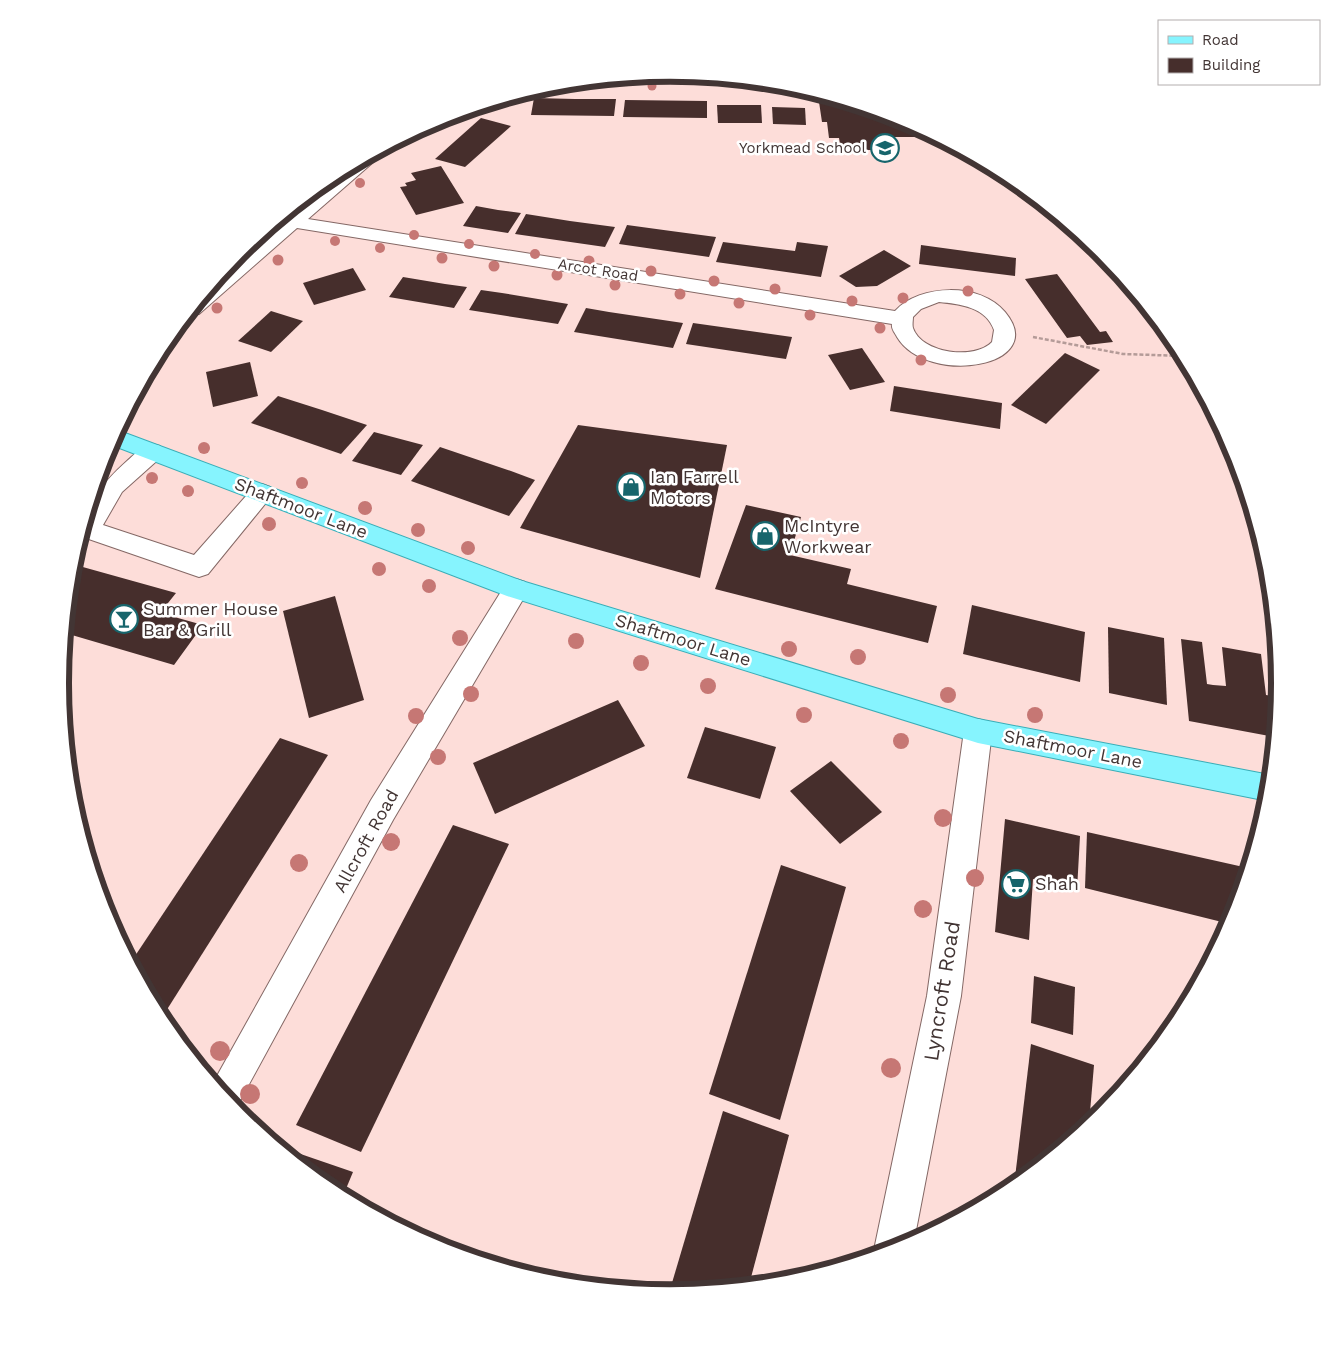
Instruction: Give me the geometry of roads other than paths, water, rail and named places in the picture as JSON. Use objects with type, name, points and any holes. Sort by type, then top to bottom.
[{"type":"main road","name":"Shaftmoor Lane","points":[[121,440],[516,589],[978,731],[1262,786]]},
{"type":"street","points":[[219,286],[346,177]]},
{"type":"street","name":"Arcot Road","points":[[294,222],[902,319]]},
{"type":"street","points":[[937,296],[958,297],[990,309],[1000,319],[1005,330],[1005,337],[1000,347],[987,356],[970,360],[947,360],[929,355],[910,342],[903,331],[902,319],[907,309],[922,300],[937,296]]},
{"type":"street","points":[[89,528],[114,486],[152,452]]},
{"type":"street","points":[[88,529],[199,567],[262,493]]},
{"type":"street","name":"Allcroft Road","points":[[228,1090],[382,810],[516,589]]},
{"type":"street","name":"Lyncroft Road","points":[[894,1240],[944,996],[978,731]]},
{"type":"place","name":"Yorkmead School","points":[[885,148]]},
{"type":"place","name":"Ian Farrell Motors","points":[[631,487]]},
{"type":"place","name":"McIntyre Workwear","points":[[765,536]]},
{"type":"place","name":"Summer House Bar & Grill","points":[[124,619]]},
{"type":"place","name":"Shah","points":[[1016,884]]}]
